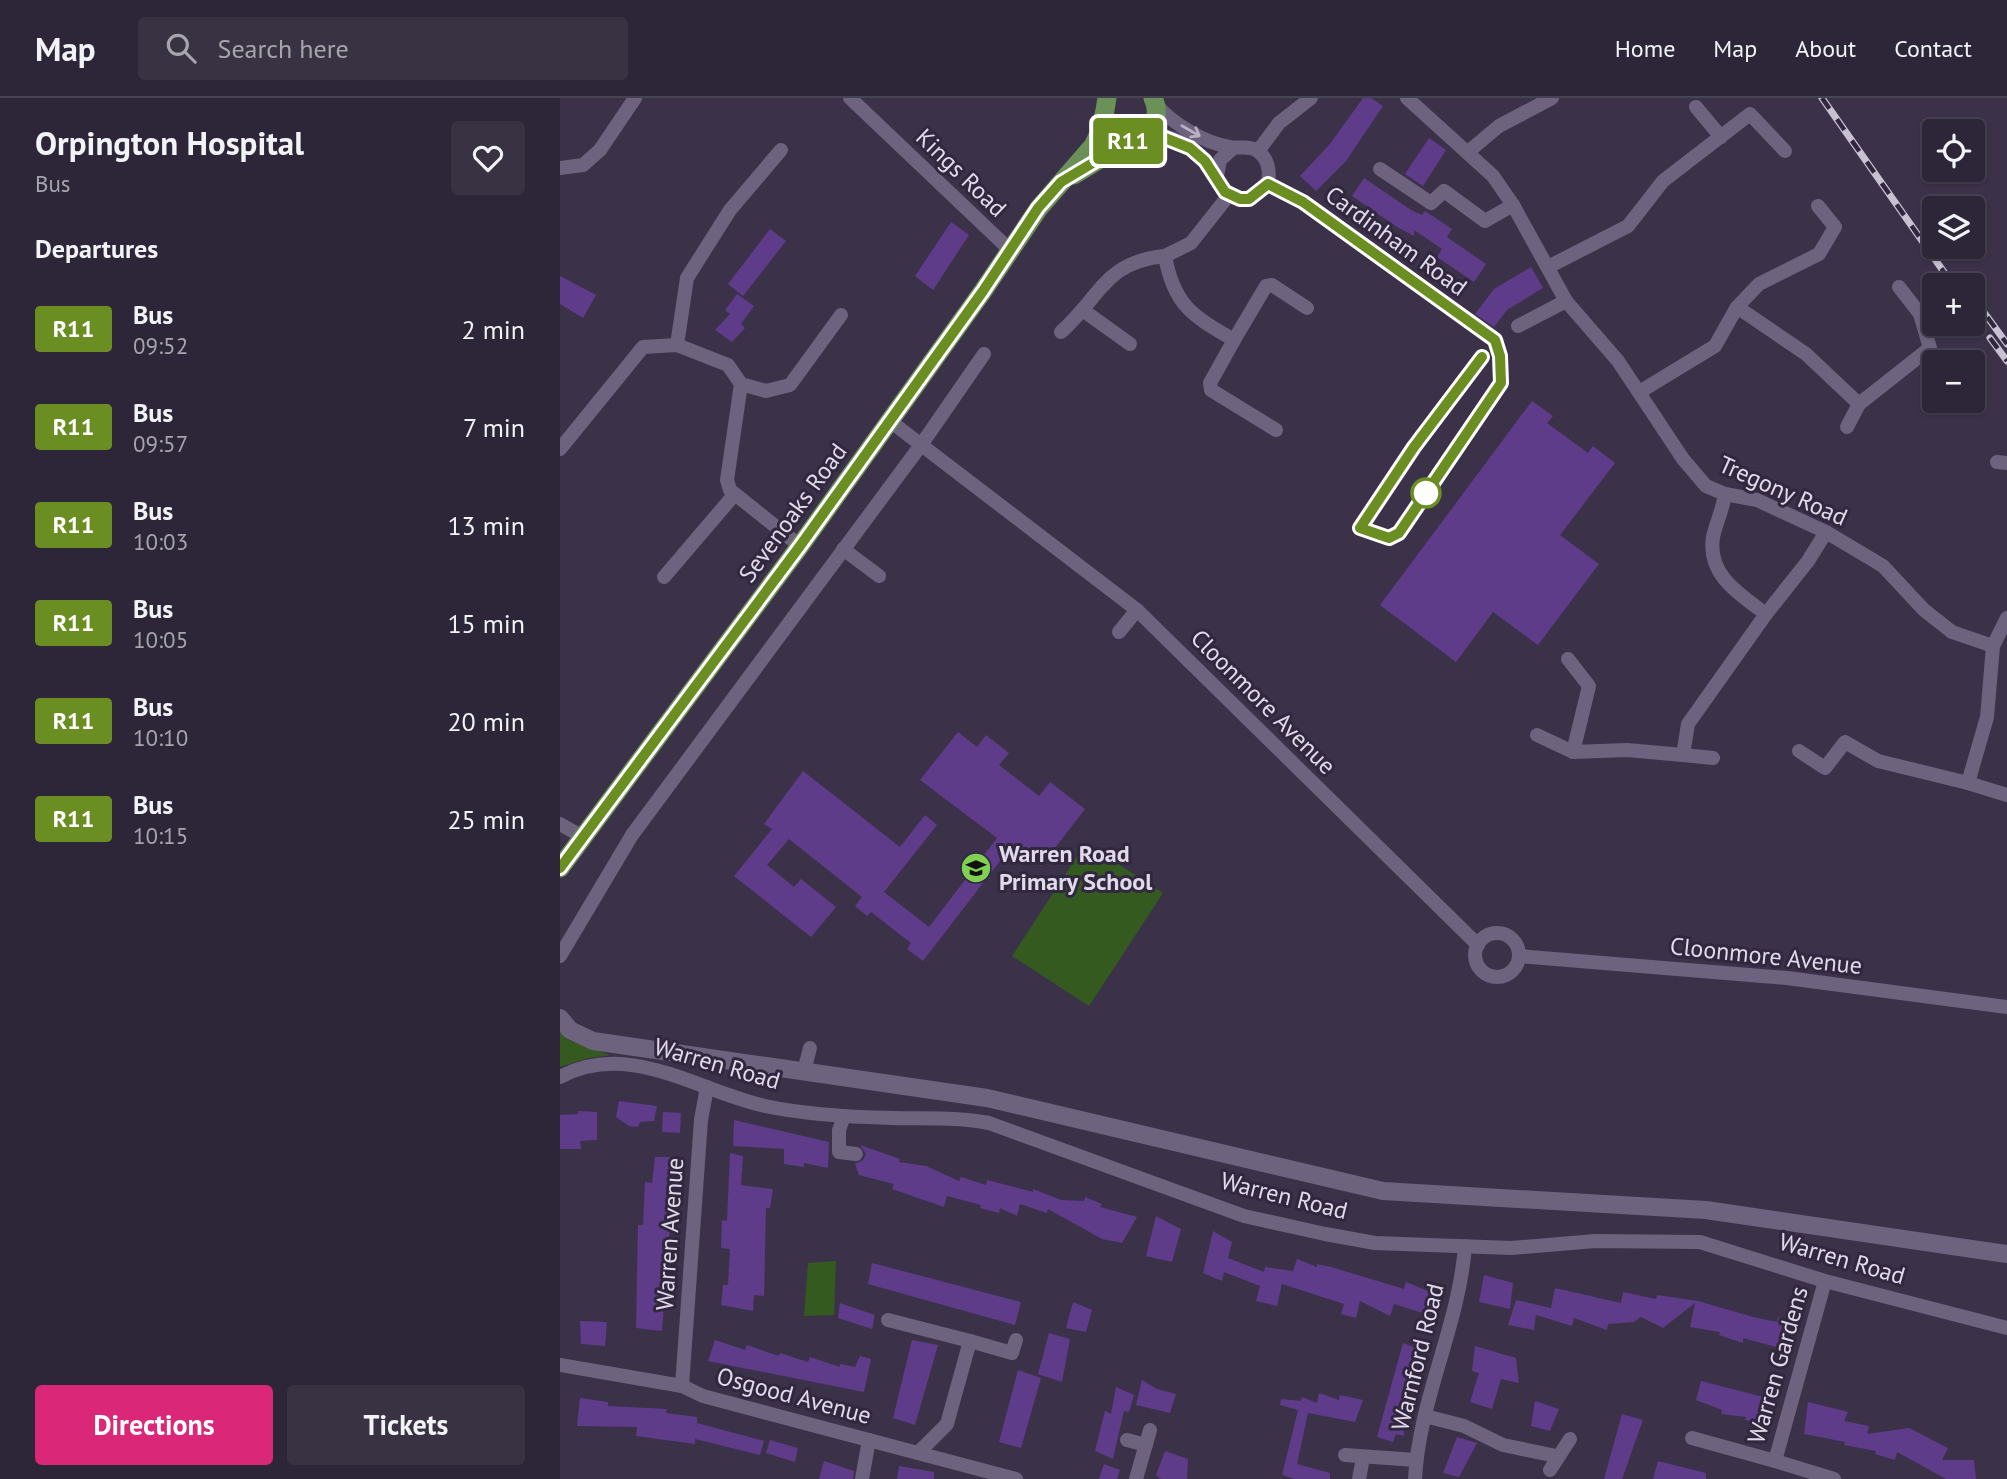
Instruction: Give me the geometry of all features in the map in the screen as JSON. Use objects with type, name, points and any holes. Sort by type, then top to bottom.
[{"type":"main road","points":[[1106,106],[1107,123],[1119,135],[1140,135],[1155,120],[1154,101]]},
{"type":"main road","name":"Sevenoaks Road","points":[[560,868],[800,546],[1038,208],[1099,137],[1106,106]]},
{"type":"main road","name":"Sevenoaks Road","points":[[1061,182],[1140,135]]},
{"type":"street","points":[[560,168],[583,165],[600,150],[635,98]]},
{"type":"street","name":"Kings Road","points":[[850,98],[1010,250]]},
{"type":"street","points":[[1258,150],[1279,123],[1311,98]]},
{"type":"street","name":"Tregony Road","points":[[1407,98],[1493,176],[1513,205],[1566,301],[1640,391],[1683,459],[1706,486],[1725,494],[1757,500],[1826,532],[1883,566],[1924,610],[1952,632],[1993,646]]},
{"type":"street","points":[[1468,152],[1499,126],[1552,98]]},
{"type":"street","points":[[1154,101],[1164,114],[1193,132],[1233,148]]},
{"type":"street","points":[[1696,107],[1721,137]]},
{"type":"street","points":[[1548,267],[1628,226],[1663,181],[1750,114],[1785,151]]},
{"type":"street","points":[[1140,135],[1162,136],[1190,148],[1217,176],[1229,195],[1249,199],[1268,184],[1268,165],[1258,150],[1242,146],[1233,148],[1220,160],[1217,176]]},
{"type":"street","points":[[677,345],[687,278],[730,210],[781,150]]},
{"type":"street","points":[[1380,169],[1431,203],[1444,191],[1485,221],[1513,205]]},
{"type":"street","name":"Cardinham Road","points":[[1268,184],[1303,202],[1495,340]]},
{"type":"street","points":[[1061,332],[1084,311],[1122,267],[1137,260],[1166,256],[1191,243],[1229,195]]},
{"type":"street","points":[[1640,391],[1715,346],[1737,307],[1759,284],[1819,254],[1835,227],[1818,205]]},
{"type":"street","points":[[1166,256],[1171,286],[1183,304],[1202,321],[1234,340]]},
{"type":"street","points":[[1276,430],[1211,390],[1210,383],[1266,286],[1272,285],[1307,308]]},
{"type":"street","points":[[1846,427],[1859,404],[1930,348],[1920,314],[1899,287]]},
{"type":"street","points":[[1518,327],[1566,301]]},
{"type":"street","points":[[1737,307],[1806,354],[1859,404]]},
{"type":"street","points":[[1084,311],[1130,344]]},
{"type":"street","points":[[560,449],[643,347],[677,345],[728,365],[741,384],[766,391],[790,385],[841,315]]},
{"type":"street","points":[[560,956],[632,835],[921,445],[984,354]]},
{"type":"street","points":[[741,384],[727,480],[734,495],[800,546]]},
{"type":"street","name":"Cloonmore Avenue","points":[[890,421],[1137,610],[1478,945],[1478,966],[1488,975],[1509,974],[1519,956],[1787,978],[2007,1007]]},
{"type":"street","points":[[1725,494],[1713,537],[1714,562],[1727,585],[1766,614]]},
{"type":"street","points":[[664,578],[734,495]]},
{"type":"street","points":[[1683,755],[1688,724],[1766,614],[1808,561],[1826,532]]},
{"type":"street","points":[[843,549],[880,576]]},
{"type":"street","points":[[1119,632],[1137,610]]},
{"type":"street","points":[[1968,783],[1987,717],[1993,646],[2007,618]]},
{"type":"street","points":[[1568,659],[1589,685],[1573,752]]},
{"type":"street","points":[[1537,735],[1573,752],[1627,750],[1713,758]]},
{"type":"street","points":[[1799,751],[1825,768],[1845,742],[1878,761],[2007,795]]},
{"type":"street","points":[[560,824],[583,837]]},
{"type":"street","points":[[1478,945],[1488,935],[1503,934],[1515,942],[1519,956]]},
{"type":"street","name":"Warren Road","points":[[560,1018],[570,1030],[593,1041],[993,1099],[1383,1191],[1706,1210],[2007,1254]]},
{"type":"street","name":"Warren Road","points":[[804,1071],[810,1048]]},
{"type":"street","name":"Warren Road","points":[[560,1077],[587,1066],[615,1064],[659,1070],[767,1106],[844,1116],[956,1118],[989,1123],[1244,1216],[1375,1243],[1511,1248],[1595,1241],[1700,1242],[1825,1282],[2007,1328]]},
{"type":"street","name":"Warren Avenue","points":[[682,1385],[701,1120],[707,1087]]},
{"type":"street","points":[[844,1116],[839,1130],[839,1152],[856,1154]]},
{"type":"street","name":"Warnford Road","points":[[1415,1479],[1425,1416],[1464,1271],[1465,1247]]},
{"type":"street","name":"Warren Gardens","points":[[1775,1461],[1825,1282]]},
{"type":"street","points":[[888,1320],[1012,1353],[1016,1340]]},
{"type":"street","points":[[918,1453],[947,1424],[970,1342]]},
{"type":"street","name":"Osgood Avenue","points":[[560,1365],[682,1385],[703,1396],[1016,1479]]},
{"type":"street","points":[[1425,1416],[1464,1426],[1553,1463],[1570,1438]]},
{"type":"street","points":[[1136,1479],[1150,1430]]},
{"type":"street","name":"Warren Gardens","points":[[1692,1438],[1834,1479]]},
{"type":"street","points":[[862,1479],[869,1440]]},
{"type":"street","points":[[1127,1440],[1146,1445]]},
{"type":"street","points":[[1345,1455],[1416,1460]]},
{"type":"street","points":[[1359,1479],[1363,1458]]},
{"type":"green space","points":[[1086,843],[1163,893],[1089,1006],[1012,956]]},
{"type":"green space","points":[[560,1031],[569,1040],[610,1055],[588,1058],[560,1067]]},
{"type":"green space","points":[[836,1261],[834,1315],[804,1316],[808,1263]]},
{"type":"building","points":[[1363,98],[1371,98],[1383,106],[1346,161],[1316,191],[1300,176],[1330,144]]},
{"type":"building","points":[[1429,138],[1446,150],[1423,186],[1405,174]]},
{"type":"building","points":[[1364,178],[1411,210],[1422,215],[1425,211],[1452,229],[1447,237],[1486,264],[1474,282],[1437,257],[1442,249],[1414,230],[1414,236],[1397,227],[1352,196]]},
{"type":"building","points":[[951,222],[969,235],[933,290],[915,276]]},
{"type":"building","points":[[770,229],[786,241],[743,296],[728,284]]},
{"type":"building","points":[[1531,267],[1543,288],[1507,310],[1494,327],[1475,314],[1494,289]]},
{"type":"building","points":[[560,276],[596,295],[583,318],[560,304]]},
{"type":"building","points":[[737,294],[754,306],[741,324],[745,328],[732,342],[715,330],[730,314],[725,310]]},
{"type":"building","points":[[1532,401],[1553,416],[1547,423],[1588,453],[1593,446],[1615,463],[1560,535],[1599,564],[1538,645],[1493,612],[1456,662],[1380,605]]},
{"type":"building","points":[[958,732],[977,747],[986,735],[1009,753],[999,765],[1039,796],[1050,782],[1085,809],[1041,866],[1013,844],[923,961],[907,949],[911,943],[871,912],[867,916],[855,906],[862,897],[789,839],[767,865],[794,887],[801,879],[836,907],[811,937],[734,876],[772,829],[764,824],[803,771],[900,847],[925,815],[937,825],[884,892],[929,927],[997,838],[920,780]]},
{"type":"building","points":[[619,1101],[657,1106],[654,1121],[640,1122],[638,1127],[629,1126],[616,1117]]},
{"type":"building","points":[[578,1111],[597,1112],[597,1140],[580,1141],[581,1149],[560,1149],[560,1115],[578,1114]]},
{"type":"building","points":[[663,1112],[681,1113],[680,1133],[662,1132]]},
{"type":"building","points":[[734,1120],[829,1142],[828,1168],[804,1163],[804,1167],[784,1164],[784,1149],[733,1146]]},
{"type":"building","points":[[860,1145],[900,1159],[899,1162],[926,1166],[959,1181],[961,1177],[986,1185],[987,1180],[1033,1192],[1033,1189],[1061,1200],[1084,1201],[1085,1197],[1102,1204],[1100,1207],[1137,1217],[1122,1243],[1102,1239],[1048,1209],[1047,1213],[1020,1204],[1017,1216],[1000,1208],[999,1213],[947,1196],[944,1207],[892,1189],[894,1184],[859,1175],[855,1164],[863,1160],[866,1154]]},
{"type":"building","points":[[730,1153],[743,1156],[741,1185],[773,1189],[770,1208],[766,1208],[764,1296],[754,1295],[753,1311],[721,1305],[723,1285],[728,1285],[730,1249],[721,1248],[722,1220],[727,1221]]},
{"type":"building","points":[[655,1157],[671,1157],[666,1226],[670,1226],[662,1331],[636,1328],[638,1225],[643,1225],[645,1182],[652,1183]]},
{"type":"building","points":[[1156,1216],[1181,1229],[1172,1262],[1146,1256]]},
{"type":"building","points":[[1213,1231],[1232,1242],[1228,1258],[1264,1272],[1265,1267],[1293,1271],[1297,1259],[1317,1267],[1317,1264],[1331,1267],[1404,1289],[1406,1282],[1440,1296],[1435,1317],[1394,1304],[1390,1316],[1360,1301],[1356,1318],[1341,1314],[1344,1304],[1282,1284],[1277,1306],[1256,1301],[1260,1286],[1224,1272],[1222,1281],[1203,1273]]},
{"type":"building","points":[[872,1263],[1021,1302],[1015,1325],[868,1284]]},
{"type":"building","points":[[1484,1275],[1513,1283],[1510,1309],[1479,1302]]},
{"type":"building","points":[[1555,1288],[1621,1303],[1623,1292],[1656,1299],[1657,1295],[1698,1301],[1753,1317],[1777,1322],[1778,1317],[1798,1324],[1787,1350],[1743,1338],[1743,1343],[1719,1335],[1720,1332],[1690,1327],[1695,1303],[1663,1328],[1641,1317],[1634,1322],[1608,1324],[1607,1330],[1574,1318],[1572,1326],[1536,1315],[1534,1330],[1508,1325],[1516,1300],[1551,1308]]},
{"type":"building","points":[[1073,1302],[1092,1310],[1086,1332],[1066,1328]]},
{"type":"building","points":[[840,1303],[875,1315],[872,1329],[838,1318]]},
{"type":"building","points":[[580,1321],[607,1322],[605,1346],[581,1344]]},
{"type":"building","points":[[1049,1333],[1070,1339],[1062,1382],[1038,1374]]},
{"type":"building","points":[[715,1340],[745,1350],[747,1345],[778,1356],[780,1353],[808,1362],[810,1357],[840,1367],[840,1364],[855,1367],[860,1356],[871,1359],[864,1392],[708,1361]]},
{"type":"building","points":[[912,1340],[938,1345],[915,1425],[893,1418]]},
{"type":"building","points":[[1403,1343],[1421,1350],[1412,1379],[1409,1378],[1403,1420],[1404,1436],[1396,1434],[1393,1442],[1377,1437]]},
{"type":"building","points":[[1475,1346],[1516,1358],[1519,1383],[1501,1379],[1492,1409],[1470,1402],[1479,1373],[1472,1371]]},
{"type":"building","points":[[1018,1370],[1041,1378],[1021,1448],[999,1442]]},
{"type":"building","points":[[1142,1380],[1157,1389],[1176,1394],[1170,1413],[1136,1405]]},
{"type":"building","points":[[1701,1381],[1771,1399],[1762,1424],[1745,1420],[1746,1417],[1721,1414],[1722,1410],[1696,1400]]},
{"type":"building","points":[[1116,1387],[1134,1395],[1129,1412],[1124,1411],[1113,1459],[1095,1451],[1105,1411],[1111,1414]]},
{"type":"building","points":[[1319,1393],[1339,1400],[1340,1395],[1363,1400],[1355,1422],[1308,1413],[1297,1464],[1330,1473],[1330,1479],[1295,1479],[1282,1475],[1298,1410],[1280,1405],[1281,1399],[1301,1401],[1302,1397],[1317,1403]]},
{"type":"building","points":[[580,1398],[608,1402],[608,1406],[667,1409],[666,1413],[697,1417],[697,1423],[764,1441],[760,1455],[695,1439],[695,1444],[636,1436],[637,1427],[577,1426]]},
{"type":"building","points":[[1535,1401],[1559,1409],[1550,1431],[1531,1426]]},
{"type":"building","points":[[1808,1402],[1848,1412],[1844,1421],[1869,1426],[1867,1434],[1909,1428],[1948,1448],[1942,1460],[1974,1460],[1976,1479],[1946,1479],[1897,1452],[1895,1460],[1875,1454],[1876,1451],[1844,1445],[1845,1442],[1804,1434]]},
{"type":"building","points":[[1622,1414],[1643,1420],[1622,1479],[1604,1479]]},
{"type":"building","points":[[1457,1437],[1477,1443],[1459,1477],[1443,1473]]},
{"type":"building","points":[[770,1440],[798,1448],[795,1462],[766,1453]]},
{"type":"building","points":[[1165,1451],[1188,1459],[1187,1479],[1161,1479],[1156,1475]]},
{"type":"building","points":[[824,1461],[854,1471],[853,1479],[819,1479]]},
{"type":"building","points":[[1658,1461],[1706,1473],[1706,1479],[1653,1479]]},
{"type":"building","points":[[1104,1464],[1120,1470],[1117,1479],[1099,1479]]},
{"type":"building","points":[[899,1466],[934,1472],[934,1479],[897,1479]]},
{"type":"railway","points":[[1822,98],[1945,273]]},
{"type":"railway","points":[[1985,314],[2007,344]]},
{"type":"railway","points":[[1990,338],[2007,361]]},
{"type":"bus line","name":"R11","points":[[560,868],[800,546],[983,291],[1038,208],[1061,182],[1136,137],[1144,133],[1155,134],[1190,148],[1199,154],[1217,176],[1225,192],[1232,197],[1249,199],[1268,184],[1303,202],[1495,340],[1500,356],[1501,383],[1399,533],[1389,538],[1360,528],[1414,447],[1482,357]]},
{"type":"place","name":"Warren Road Primary School","points":[[976,868]]}]
